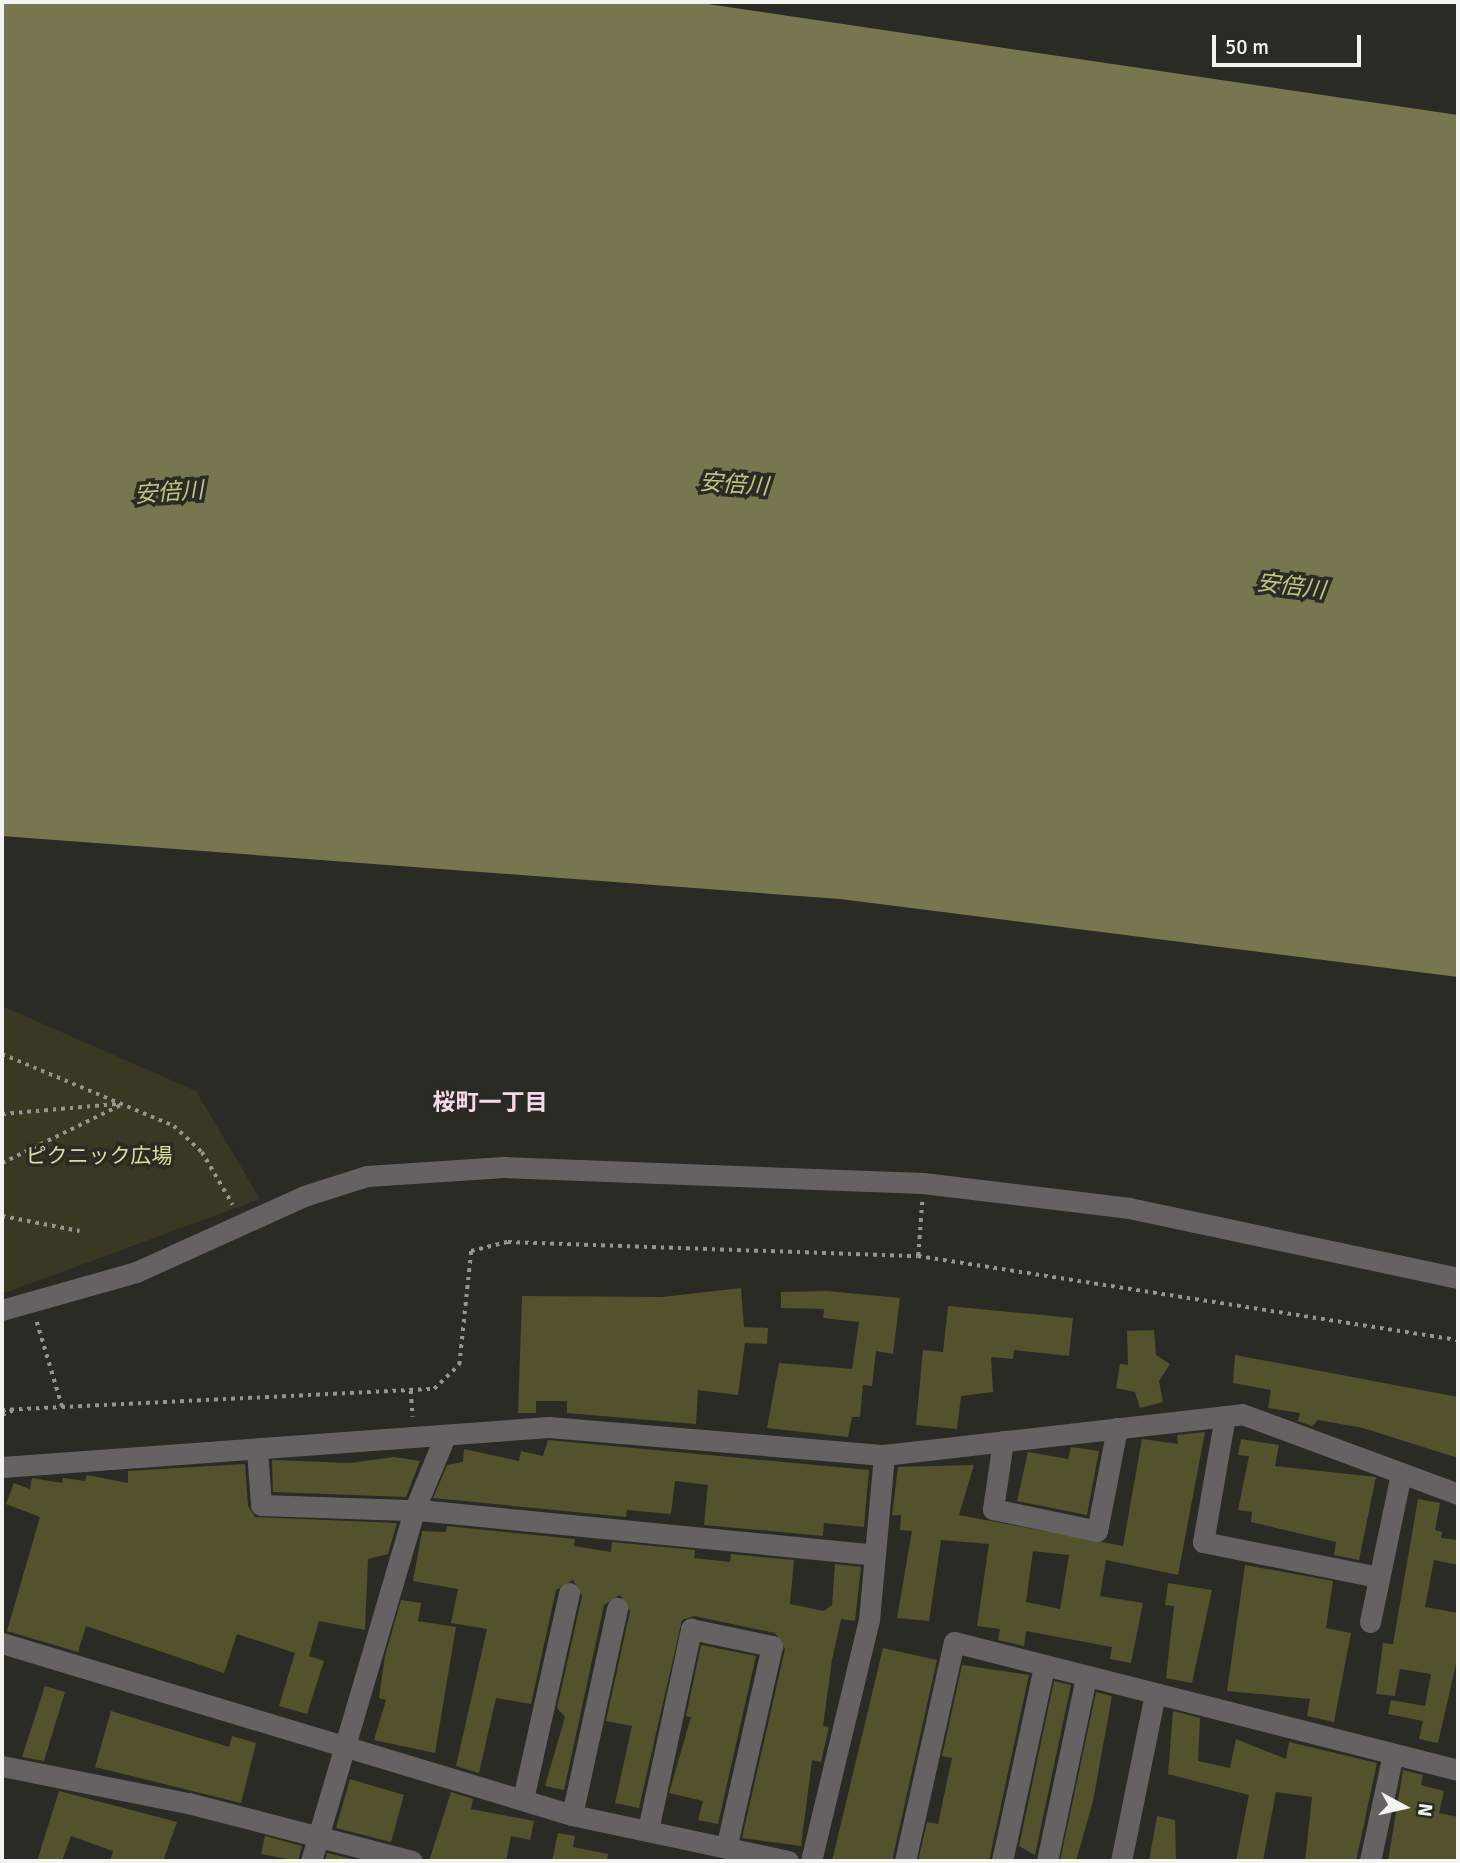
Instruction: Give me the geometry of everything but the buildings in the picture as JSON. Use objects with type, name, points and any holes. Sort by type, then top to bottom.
[{"type":"street","points":[[2,1310],[136,1272],[243,1223],[367,1175],[477,1169],[923,1183],[1129,1208],[1458,1278]]},
{"type":"street","points":[[3,1472],[549,1427],[884,1455],[1242,1414],[1458,1494]]},
{"type":"street","points":[[1225,1416],[1203,1542],[1378,1577]]},
{"type":"street","points":[[1003,1441],[993,1508],[1097,1531],[1116,1428]]},
{"type":"street","points":[[311,1861],[414,1511],[445,1436]]},
{"type":"street","points":[[257,1450],[261,1505],[414,1511],[875,1555]]},
{"type":"street","points":[[811,1861],[869,1620],[884,1455]]},
{"type":"street","points":[[1370,1622],[1401,1473]]},
{"type":"street","points":[[523,1799],[569,1593]]},
{"type":"street","points":[[572,1815],[617,1608]]},
{"type":"street","points":[[648,1830],[691,1629],[772,1646],[726,1848]]},
{"type":"street","points":[[905,1861],[954,1642],[1458,1770]]},
{"type":"street","points":[[2,1643],[572,1815],[788,1861]]},
{"type":"street","points":[[1002,1861],[1045,1666]]},
{"type":"street","points":[[1046,1861],[1086,1676]]},
{"type":"street","points":[[1121,1861],[1155,1695]]},
{"type":"street","points":[[1370,1861],[1393,1754]]},
{"type":"street","points":[[2,1766],[188,1803],[412,1861]]},
{"type":"path","points":[[2,1055],[123,1104],[191,1139],[243,1223]]},
{"type":"path","points":[[2,1114],[123,1104]]},
{"type":"path","points":[[2,1163],[123,1104]]},
{"type":"path","points":[[918,1256],[923,1183]]},
{"type":"path","points":[[2,1216],[80,1231]]},
{"type":"path","points":[[2,1410],[435,1390],[459,1365],[465,1263],[483,1245],[742,1246],[918,1256],[1458,1340]]},
{"type":"path","points":[[31,1303],[62,1406]]},
{"type":"path","points":[[411,1391],[414,1438]]},
{"type":"path","points":[[2,1415],[17,1409]]},
{"type":"green space","name":"ピクニック広場","points":[[2,1006],[196,1091],[260,1199],[2,1294]]},
{"type":"water","name":"安倍川","points":[[2,2],[694,2],[1458,115],[1458,977],[840,899],[2,836]]},
{"type":"district","name":"桜町一丁目","points":[[490,1103]]}]
